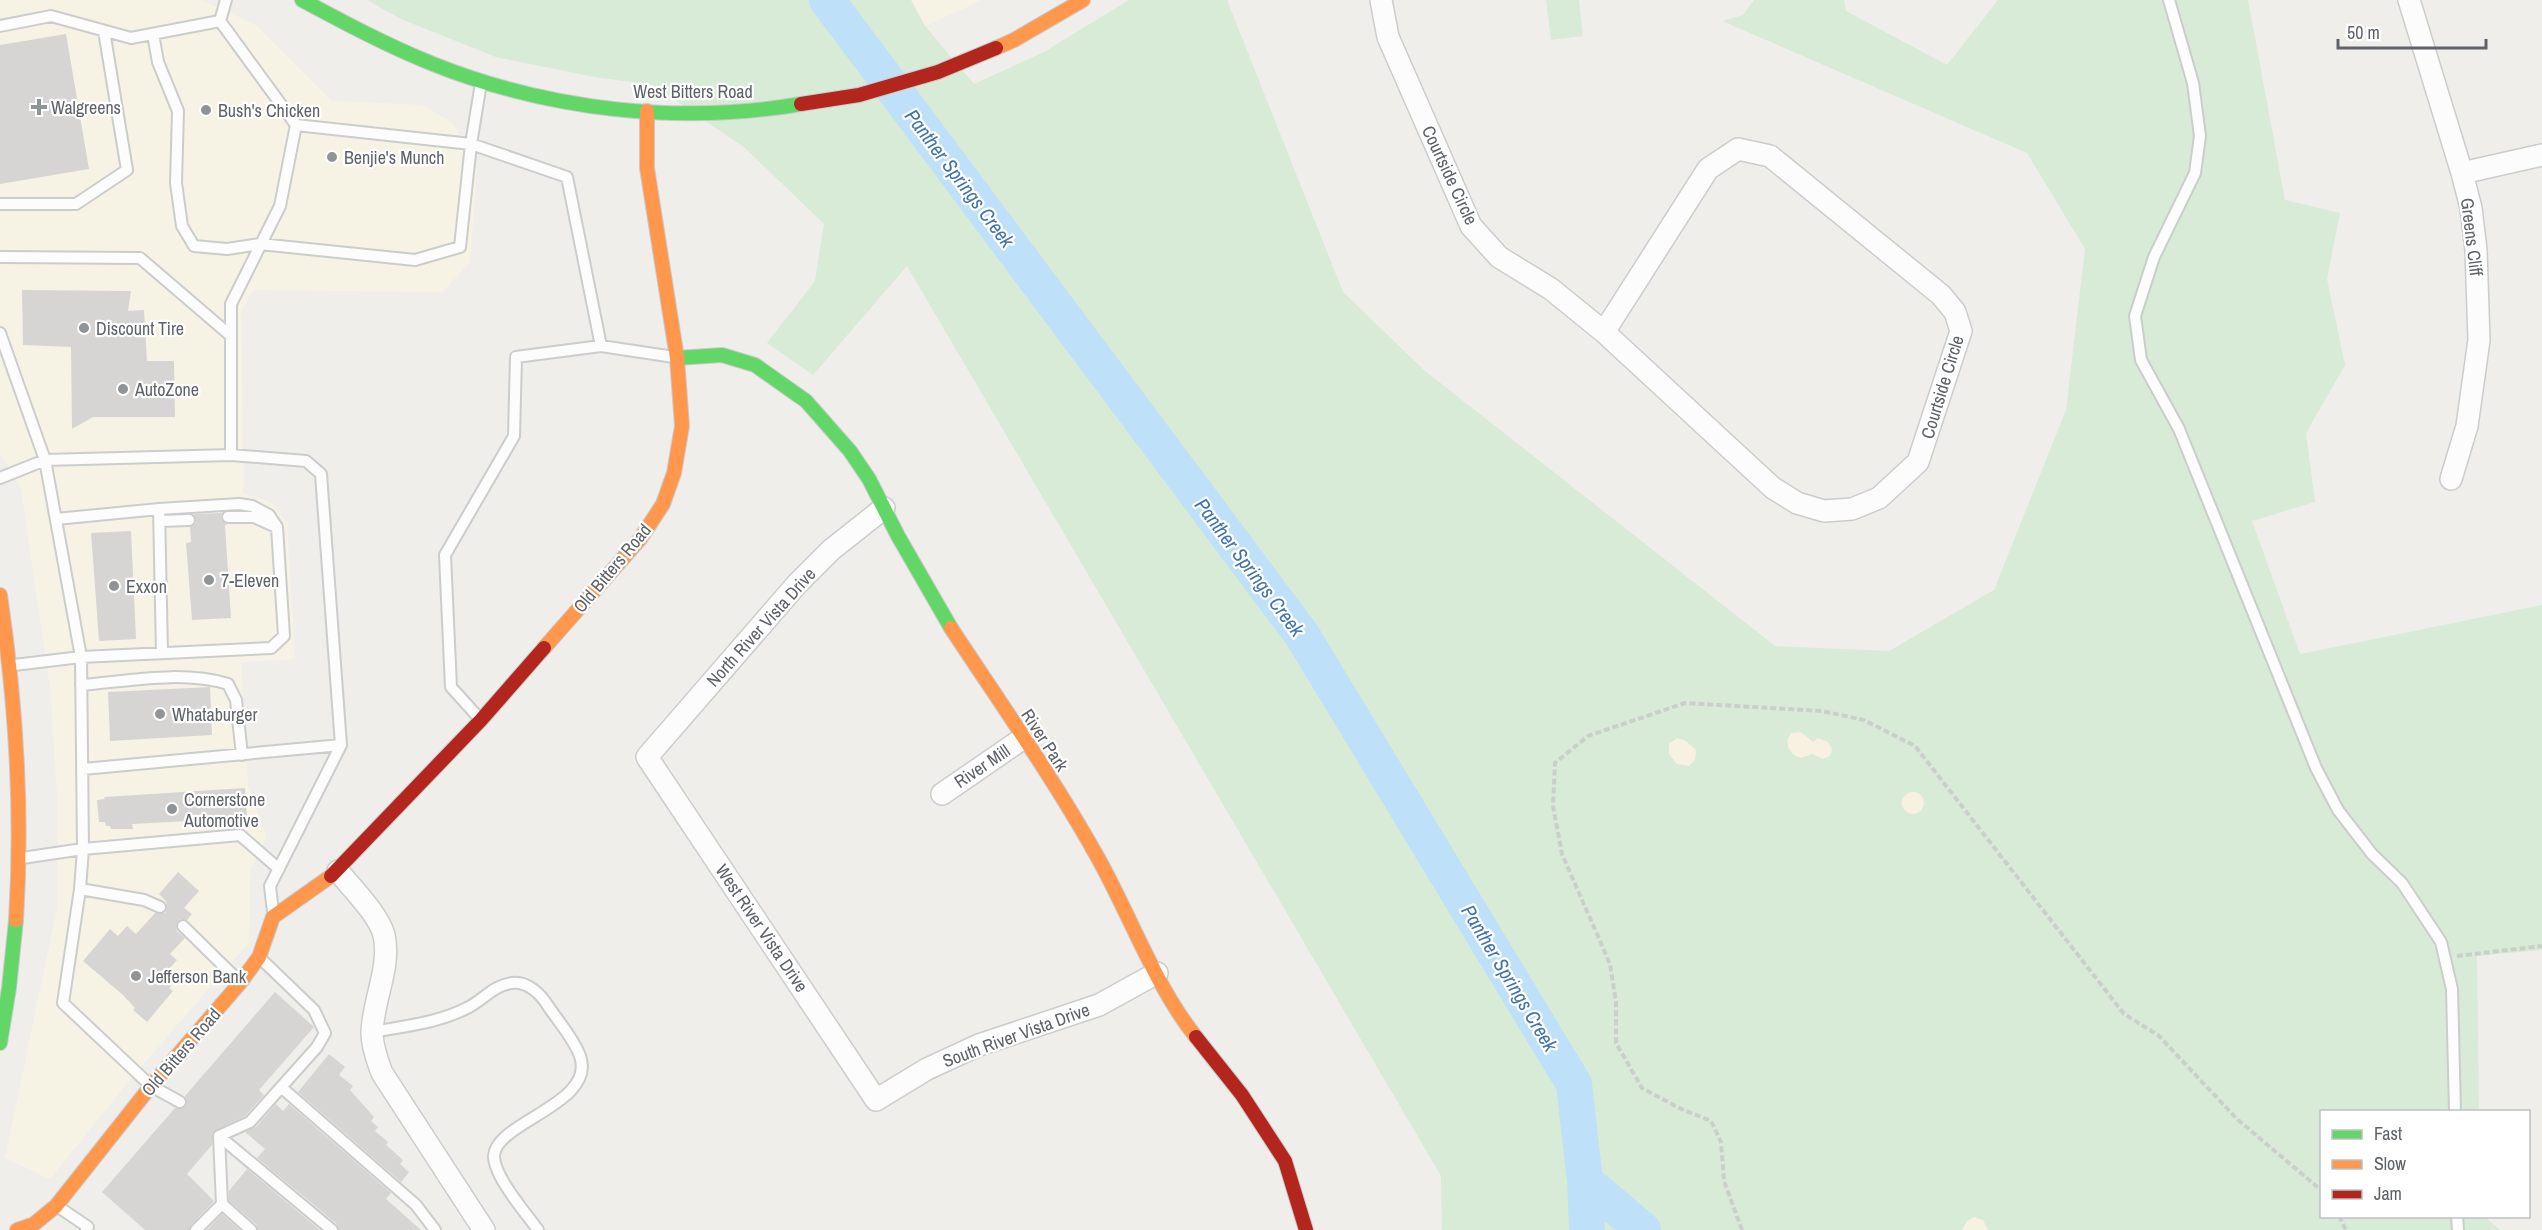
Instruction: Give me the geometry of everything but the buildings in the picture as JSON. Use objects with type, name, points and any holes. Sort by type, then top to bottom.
[{"type":"street","name":"West Bitters Road","points":[[302,0],[385,45],[455,73],[527,94],[601,107],[703,113],[778,108],[853,96],[926,76],[1018,38],[1083,0]]},
{"type":"street","name":"Courtside Circle","points":[[1381,0],[1388,37],[1472,226],[1499,257],[1551,289],[1604,332],[1773,488],[1797,503],[1824,511],[1852,509],[1879,498],[1918,462],[1961,331],[1955,312],[1941,295],[1770,156],[1738,149],[1708,169],[1604,332]]},
{"type":"street","name":"Greens Cliff","points":[[2409,0],[2462,173],[2471,208],[2476,250],[2479,340],[2467,426],[2451,479]]},
{"type":"street","name":"Old Bitters Road","points":[[17,1230],[34,1224],[56,1206],[151,1086],[240,983],[259,957],[273,917],[338,871],[481,720],[640,539],[663,504],[674,473],[682,426],[677,358],[647,168],[647,111]]},
{"type":"street","points":[[2462,173],[2542,155]]},
{"type":"street","name":"River Park","points":[[677,358],[722,355],[754,365],[806,401],[850,451],[950,626],[1083,830],[1108,875],[1147,957],[1189,1029],[1242,1095],[1285,1161],[1306,1230]]},
{"type":"street","name":"North River Vista Drive","points":[[647,757],[797,584],[831,550],[884,508]]},
{"type":"street","points":[[0,599],[10,665],[20,765],[18,900],[7,1006],[0,1043]]},
{"type":"street","name":"River Mill","points":[[942,794],[1022,739]]},
{"type":"street","name":"West River Vista Drive","points":[[647,757],[876,1100]]},
{"type":"street","points":[[338,871],[384,933],[386,951],[372,1032],[375,1054],[382,1072],[484,1230]]},
{"type":"street","name":"South River Vista Drive","points":[[876,1100],[927,1069],[979,1045],[1099,1005],[1157,973]]},
{"type":"lane","points":[[220,21],[226,0]]},
{"type":"lane","points":[[2169,0],[2193,83],[2200,136],[2195,173],[2154,257],[2135,316],[2141,360],[2179,429],[2316,768],[2338,810],[2372,854],[2402,883],[2441,942],[2452,989],[2455,1110]]},
{"type":"lane","points":[[0,26],[51,16],[131,38],[220,21]]},
{"type":"lane","points":[[220,21],[296,125],[280,206],[231,304],[231,455]]},
{"type":"lane","points":[[0,204],[76,204],[127,170],[104,31]]},
{"type":"lane","points":[[153,34],[158,62],[178,111],[176,183],[182,226],[194,246],[227,249],[260,244],[415,260],[460,247],[471,144],[481,80]]},
{"type":"lane","points":[[296,125],[471,144],[567,177],[601,346]]},
{"type":"lane","points":[[0,257],[140,258],[231,336]]},
{"type":"lane","points":[[0,333],[45,460],[81,657],[83,849],[80,889],[63,1003],[151,1086],[180,1102]]},
{"type":"lane","points":[[481,720],[451,687],[445,555],[514,436],[516,357],[601,346],[677,358]]},
{"type":"lane","points":[[0,478],[45,460],[231,455],[306,460],[321,474],[341,746],[270,886],[273,917]]},
{"type":"lane","points":[[10,665],[81,657],[271,648],[284,636],[277,527],[269,515],[252,506],[238,504],[159,509],[56,519]]},
{"type":"lane","points":[[159,509],[162,653]]},
{"type":"lane","points":[[228,517],[254,517],[277,527]]},
{"type":"lane","points":[[160,522],[189,520]]},
{"type":"lane","points":[[81,685],[180,678],[207,678],[228,684],[236,700],[242,755]]},
{"type":"lane","points":[[83,769],[341,746]]},
{"type":"lane","points":[[19,859],[83,849],[240,835],[279,869]]},
{"type":"lane","points":[[80,889],[144,900],[160,907]]},
{"type":"lane","points":[[183,926],[240,983]]},
{"type":"lane","points":[[219,1136],[249,1122],[317,1047],[325,1033],[314,1010],[259,957]]},
{"type":"lane","points":[[372,1032],[440,1020],[470,1007],[489,992],[514,982],[526,985],[544,1000],[579,1055],[582,1067],[577,1083],[563,1098],[498,1143],[494,1157],[500,1175],[538,1230]]},
{"type":"lane","points":[[281,1087],[416,1205],[435,1230]]},
{"type":"lane","points":[[219,1136],[222,1204],[251,1230]]},
{"type":"lane","points":[[219,1136],[332,1230]]},
{"type":"lane","points":[[196,1230],[222,1204]]},
{"type":"lane","points":[[56,1206],[88,1227],[86,1230]]},
{"type":"path","points":[[1742,1230],[1724,1181],[1720,1142],[1711,1121],[1679,1108],[1642,1088],[1616,1043],[1616,1002],[1610,964],[1562,854],[1553,806],[1555,763],[1588,736],[1685,703],[1822,711],[1864,720],[1915,746],[2124,1014],[2158,1035],[2236,1119],[2320,1189]]},
{"type":"path","points":[[2444,957],[2542,946]]},
{"type":"shaded area","points":[[0,0],[201,0],[256,25],[332,101],[423,105],[453,123],[477,169],[470,262],[442,292],[253,290],[241,311],[243,493],[272,503],[287,524],[295,659],[241,662],[248,786],[266,837],[250,871],[249,942],[128,1082],[50,1179],[5,1158],[57,909],[57,797],[51,694],[21,489],[0,453]]},
{"type":"shaded area","points":[[911,0],[982,0],[925,26]]},
{"type":"green space","points":[[367,0],[911,0],[925,26],[974,84],[1044,52],[1129,0],[1227,0],[1343,292],[1425,371],[1775,646],[1889,651],[1994,590],[2066,410],[2085,249],[2027,153],[1722,21],[1743,15],[1754,0],[1844,0],[1846,11],[1947,65],[1998,0],[2248,0],[2285,200],[2340,213],[2327,279],[2345,365],[2306,433],[2315,502],[2252,521],[2300,654],[2542,605],[2542,950],[2477,956],[2479,1110],[2320,1110],[2320,1218],[2486,1218],[2500,1230],[1442,1230],[1441,1176],[907,266],[813,375],[767,343],[815,281],[824,224],[745,148],[653,85],[594,77],[496,57],[401,19]]},
{"type":"green space","points":[[1546,0],[1579,0],[1583,36],[1551,40]]},
{"type":"sand","points":[[1801,732],[1813,742],[1818,738],[1828,742],[1832,749],[1830,756],[1823,759],[1812,754],[1801,758],[1794,754],[1788,745],[1789,737],[1791,733]]},
{"type":"sand","points":[[1677,738],[1686,741],[1696,750],[1695,760],[1689,766],[1677,764],[1669,754],[1669,744]]},
{"type":"sand","points":[[1909,792],[1917,792],[1924,799],[1924,807],[1917,814],[1909,814],[1902,807],[1902,799]]},
{"type":"sand","points":[[1974,1217],[1983,1220],[1988,1230],[1962,1230],[1967,1221]]},
{"type":"waterway","name":"Panther Springs Creek","points":[[827,0],[1302,635],[1574,1084],[1585,1181],[1587,1230]]},
{"type":"waterway","name":"Panther Springs Creek","points":[[1585,1181],[1643,1230]]},
{"type":"traffic: fast","points":[[302,0],[350,26],[433,64],[522,93],[615,109],[662,113],[709,113],[801,104]]},
{"type":"traffic: fast","points":[[677,358],[722,355],[755,365],[806,401],[850,451],[869,479],[898,536],[951,628]]},
{"type":"traffic: fast","points":[[0,1043],[9,988],[16,920]]},
{"type":"traffic: slow","points":[[996,48],[1083,0]]},
{"type":"traffic: slow","points":[[544,648],[640,539],[663,504],[674,473],[682,426],[677,358],[647,168],[647,111]]},
{"type":"traffic: slow","points":[[0,595],[17,757],[19,838],[16,920]]},
{"type":"traffic: slow","points":[[951,628],[1064,799],[1110,880],[1155,973],[1181,1017],[1196,1037]]},
{"type":"traffic: slow","points":[[17,1230],[34,1224],[56,1206],[151,1086],[240,983],[259,957],[273,917],[331,876]]},
{"type":"traffic: jam","points":[[801,104],[859,95],[938,72],[996,48]]},
{"type":"traffic: jam","points":[[331,876],[481,720],[544,648]]},
{"type":"traffic: jam","points":[[1196,1037],[1242,1095],[1285,1161],[1306,1230]]},
{"type":"place","name":"Walgreens","points":[[39,107]]},
{"type":"place","name":"Bush's Chicken","points":[[206,110]]},
{"type":"place","name":"Benjie's Munch","points":[[332,157]]},
{"type":"place","name":"Discount Tire","points":[[84,328]]},
{"type":"place","name":"AutoZone","points":[[123,389]]},
{"type":"place","name":"7-Eleven","points":[[209,580]]},
{"type":"place","name":"Exxon","points":[[114,586]]},
{"type":"place","name":"Whataburger","points":[[160,714]]},
{"type":"place","name":"Cornerstone Automotive","points":[[172,809]]},
{"type":"place","name":"Jefferson Bank","points":[[136,976]]}]
